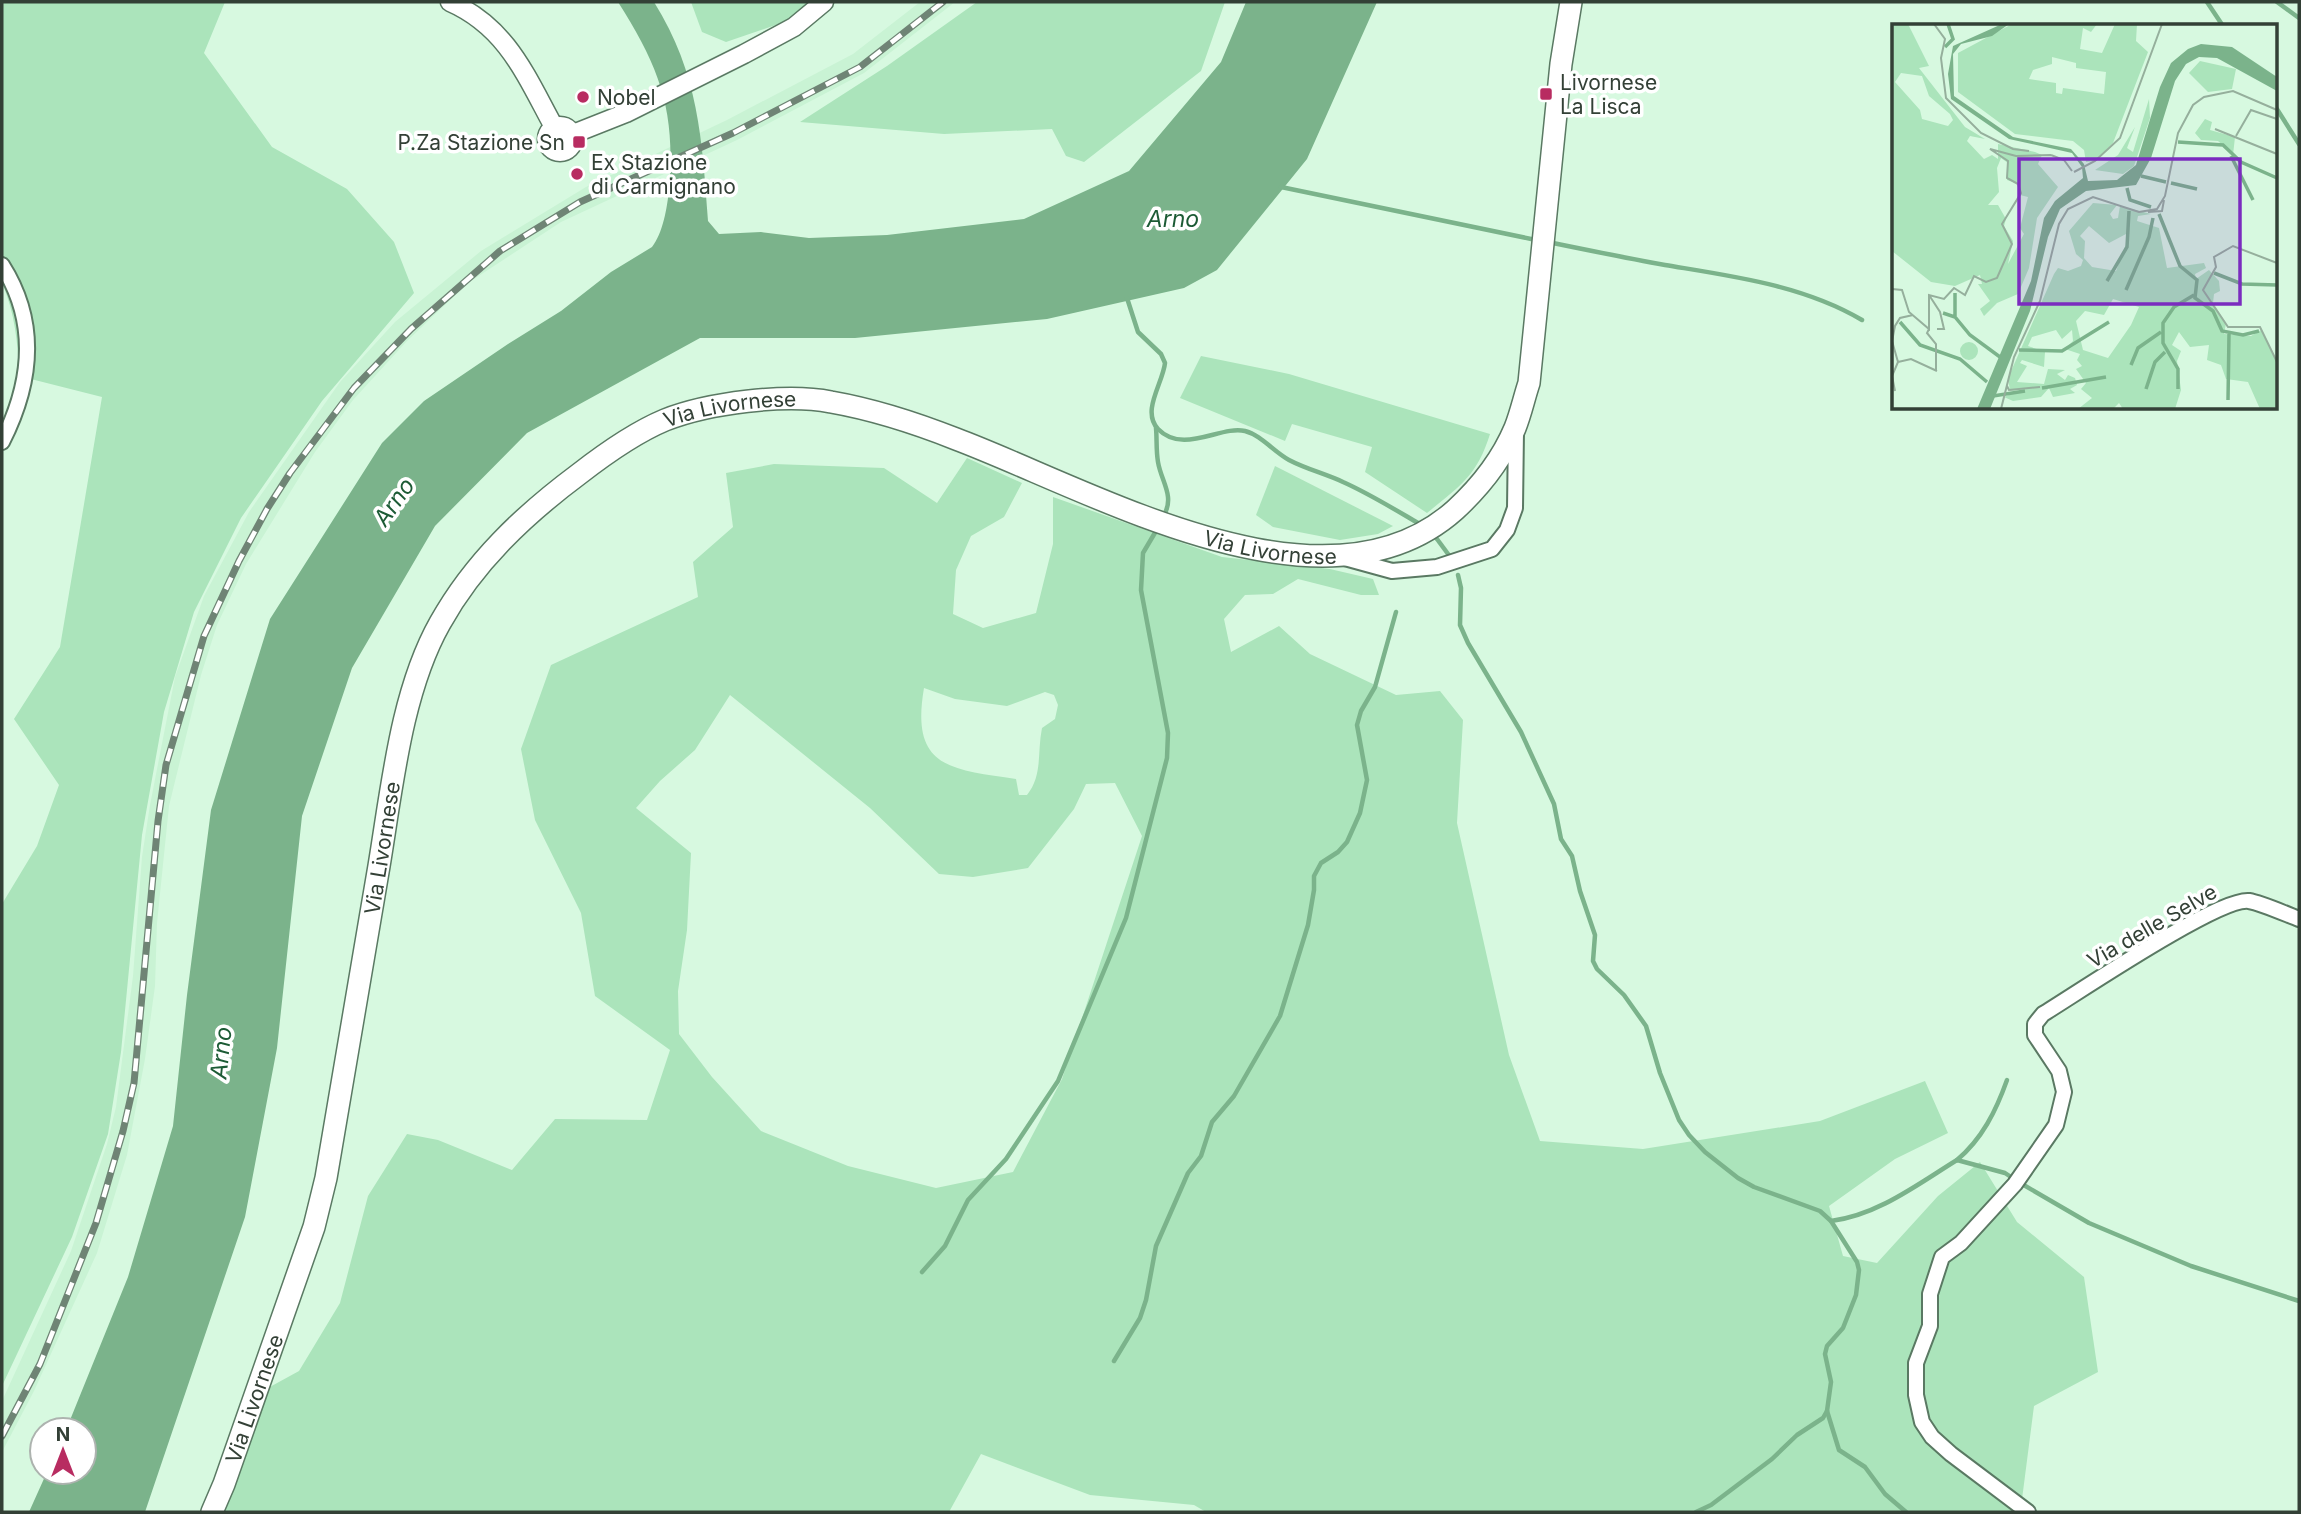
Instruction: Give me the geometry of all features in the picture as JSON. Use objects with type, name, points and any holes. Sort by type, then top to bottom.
[{"type":"main road","name":"Via Livornese","points":[[212,1512],[302,1262],[326,1178],[385,827],[417,674],[439,625],[470,576],[515,526],[615,446],[666,419],[724,404],[779,399],[828,401],[955,438],[1159,521],[1256,550],[1317,557],[1336,556],[1364,554],[1406,542],[1442,522],[1469,498],[1493,468],[1515,427],[1529,383],[1561,64],[1571,2]]},
{"type":"street","points":[[450,2],[468,10],[494,29],[514,54],[554,127],[565,126],[573,134],[626,113],[744,54],[794,27],[824,2]]},
{"type":"street","points":[[2,265],[17,295],[28,353],[24,383],[2,442]]},
{"type":"street","points":[[1336,556],[1392,571],[1437,567],[1492,549],[1507,530],[1516,508],[1515,427]]},
{"type":"street","name":"Via delle Selve","points":[[2028,1512],[1932,1437],[1922,1422],[1916,1395],[1916,1363],[1930,1326],[1930,1294],[1942,1257],[1961,1243],[2014,1184],[2056,1125],[2064,1092],[2059,1071],[2035,1035],[2035,1024],[2043,1014],[2159,942],[2230,904],[2248,901],[2299,919]]},
{"type":"shaded area","points":[[2,2],[225,2],[204,53],[272,147],[347,189],[394,242],[414,293],[322,401],[241,518],[194,612],[164,712],[142,835],[121,1052],[108,1134],[72,1237],[2,1386],[2,904],[37,846],[59,785],[14,719],[60,647],[102,397],[19,376],[15,328],[2,283]]},
{"type":"shaded area","points":[[691,2],[811,2],[793,19],[726,42],[702,32]]},
{"type":"shaded area","points":[[920,2],[955,2],[864,73],[737,140],[561,222],[468,283],[407,341],[353,400],[315,452],[246,564],[217,625],[201,675],[169,806],[157,923],[155,986],[127,1155],[97,1253],[34,1391],[2,1452],[2,1401],[71,1251],[107,1144],[116,1107],[133,976],[142,857],[175,677],[204,596],[249,512],[340,382],[395,322],[481,251],[586,187],[727,120],[853,54]]},
{"type":"shaded area","points":[[977,2],[1225,2],[1201,71],[1084,162],[1066,156],[1052,129],[944,134],[800,122],[887,66]]},
{"type":"shaded area","points":[[1201,356],[1289,374],[1490,434],[1479,460],[1466,479],[1427,513],[1365,472],[1372,447],[1292,424],[1285,441],[1180,398]]},
{"type":"shaded area","points":[[967,458],[1022,483],[1004,517],[971,536],[956,570],[953,614],[983,628],[1036,613],[1053,544],[1053,497],[1222,557],[1330,569],[1373,579],[1379,595],[1361,595],[1298,579],[1273,594],[1245,595],[1224,619],[1231,652],[1279,626],[1310,654],[1396,695],[1440,691],[1463,720],[1457,823],[1509,1055],[1540,1141],[1643,1149],[1820,1121],[1925,1081],[1948,1133],[1895,1159],[1829,1206],[1843,1256],[1877,1263],[1938,1196],[1980,1162],[2017,1222],[2084,1277],[2098,1372],[2034,1406],[2021,1507],[2028,1512],[1206,1512],[1194,1505],[1090,1495],[981,1454],[949,1512],[219,1512],[268,1388],[299,1371],[340,1303],[368,1196],[407,1134],[438,1140],[512,1170],[555,1119],[647,1120],[670,1050],[595,996],[581,913],[535,820],[521,749],[551,665],[698,597],[693,562],[733,527],[726,473],[774,464],[884,468],[937,503]],"holes":[[[924,688],[955,699],[1007,706],[1045,692],[1054,695],[1058,705],[1055,719],[1042,728],[1037,771],[1027,795],[1019,795],[1016,779],[955,767],[940,760],[930,750],[923,735],[921,715]],[[730,695],[870,808],[939,874],[973,877],[1028,868],[1074,809],[1086,784],[1115,783],[1142,836],[1062,1079],[1013,1172],[936,1188],[848,1166],[761,1131],[712,1077],[679,1034],[678,991],[687,930],[691,853],[636,808],[660,781],[695,750]]]},
{"type":"shaded area","points":[[1275,466],[1393,526],[1378,534],[1340,540],[1273,527],[1256,515]]},
{"type":"water","name":"Arno","points":[[618,2],[654,2],[681,55],[696,108],[708,221],[719,234],[761,232],[809,238],[887,235],[1024,219],[1129,171],[1221,62],[1246,2],[1377,2],[1307,159],[1217,270],[1184,288],[1047,319],[855,338],[700,338],[527,433],[435,526],[352,668],[302,816],[277,1048],[245,1217],[145,1512],[29,1512],[41,1486],[98,1486],[98,1416],[72,1416],[128,1277],[173,1126],[211,810],[270,619],[382,443],[424,401],[561,311],[611,272],[652,247],[662,228],[666,212],[671,162],[670,137],[662,91],[633,26]]},
{"type":"waterway","points":[[2207,2],[2222,24]]},
{"type":"waterway","points":[[2277,2],[2299,18]]},
{"type":"waterway","points":[[2276,108],[2299,144]]},
{"type":"waterway","points":[[1281,187],[1536,240]]},
{"type":"waterway","points":[[1548,242],[1791,290],[1816,298],[1862,320]]},
{"type":"waterway","points":[[1127,298],[1138,332],[1161,354],[1165,363],[1152,405],[1153,422],[1158,429],[1179,439],[1202,438],[1235,430],[1251,433],[1289,460],[1352,486],[1418,523]]},
{"type":"waterway","points":[[1156,428],[1158,462],[1168,495],[1164,515]]},
{"type":"waterway","points":[[922,1272],[945,1246],[968,1200],[1006,1159],[1058,1081],[1126,918],[1167,758],[1168,733],[1141,590],[1143,553],[1156,531]]},
{"type":"waterway","points":[[1437,539],[1451,558]]},
{"type":"waterway","points":[[1458,575],[1461,588],[1460,625],[1521,732],[1554,804],[1561,839],[1572,856],[1580,891],[1595,935],[1593,961],[1597,969],[1624,995],[1646,1026],[1660,1073],[1679,1120],[1705,1152],[1738,1178],[1754,1187],[1820,1211],[1831,1221],[1857,1262],[1859,1270],[1856,1295],[1843,1328],[1827,1346],[1825,1354],[1831,1382],[1827,1411],[1839,1450],[1865,1467],[1885,1494],[1906,1512]]},
{"type":"waterway","points":[[1114,1361],[1140,1318],[1156,1246],[1188,1173],[1201,1156],[1212,1122],[1234,1096],[1280,1016],[1308,925],[1314,876],[1321,863],[1338,852],[1347,842],[1360,813],[1367,780],[1357,725],[1361,711],[1375,687],[1396,612]]},
{"type":"waterway","points":[[1957,1160],[1974,1143],[1987,1124],[2007,1080]]},
{"type":"waterway","points":[[1831,1221],[1848,1218],[1881,1205],[1957,1160],[2011,1177]]},
{"type":"waterway","points":[[2022,1184],[2089,1223],[2191,1266],[2299,1301]]},
{"type":"waterway","points":[[1696,1512],[1711,1505],[1772,1459],[1797,1435],[1823,1418],[1827,1411]]},
{"type":"railway","points":[[2,1436],[40,1364],[96,1223],[123,1131],[134,1083],[158,821],[166,765],[204,636],[239,561],[290,473],[354,388],[411,329],[500,251],[580,202],[733,133],[860,67],[943,2]]},
{"type":"place","name":"Livornese La Lisca","points":[[1546,94]]},
{"type":"place","name":"Nobel","points":[[583,97]]},
{"type":"place","name":"P.Za Stazione Sn","points":[[579,142]]},
{"type":"place","name":"Ex Stazione di Carmignano","points":[[577,174]]}]
